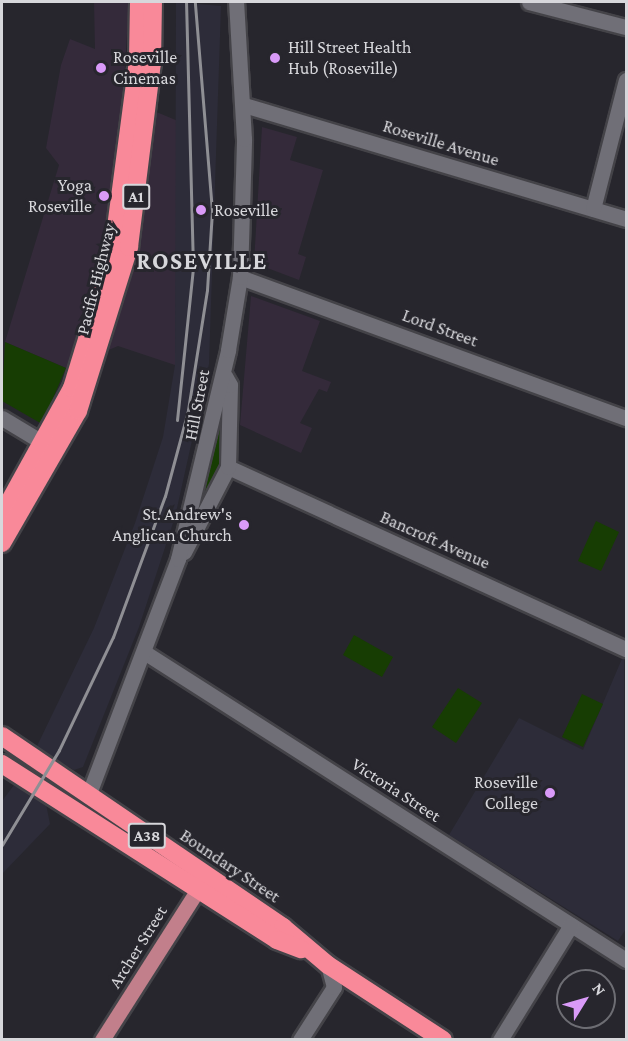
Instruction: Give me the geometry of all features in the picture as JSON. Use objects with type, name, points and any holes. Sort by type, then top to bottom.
[{"type":"highway","name":"Pacific Highway","points":[[2,543],[50,448],[72,388],[115,243],[138,60],[139,2]]},
{"type":"highway","name":"Pacific Highway","points":[[2,515],[50,448],[89,386],[129,248],[152,63],[153,2]]},
{"type":"highway","name":"Boundary Street","points":[[2,735],[203,882],[277,940],[312,954],[443,1040]]},
{"type":"highway","name":"Boundary Street","points":[[2,764],[203,882]]},
{"type":"main road","name":"Archer Street","points":[[102,1040],[203,882]]},
{"type":"street","name":"Hill Street","points":[[87,796],[178,559],[223,372],[240,277],[244,105],[236,2]]},
{"type":"street","points":[[529,2],[627,27]]},
{"type":"street","points":[[593,209],[627,80]]},
{"type":"street","name":"Roseville Avenue","points":[[244,105],[627,219]]},
{"type":"street","name":"Lord Street","points":[[240,277],[627,418]]},
{"type":"street","points":[[178,559],[193,542],[228,467],[230,385],[223,372]]},
{"type":"street","points":[[2,418],[50,448]]},
{"type":"street","name":"Bancroft Avenue","points":[[228,467],[627,649]]},
{"type":"street","name":"Victoria Street","points":[[144,652],[571,925],[624,953]]},
{"type":"street","points":[[500,1040],[571,925]]},
{"type":"street","points":[[300,1040],[334,987],[328,965]]},
{"type":"shaded area","points":[[94,2],[129,2],[123,98],[178,121],[175,365],[118,346],[66,368],[5,342],[59,165],[46,148],[61,65],[70,39],[95,49]]},
{"type":"shaded area","points":[[176,2],[221,6],[209,364],[175,517],[139,627],[83,767],[74,770],[36,748],[94,628],[135,523],[163,437],[175,365]]},
{"type":"shaded area","points":[[262,127],[297,137],[290,160],[323,170],[298,254],[306,257],[299,280],[254,263]]},
{"type":"shaded area","points":[[251,296],[320,321],[302,371],[331,382],[327,392],[319,389],[300,423],[312,428],[301,453],[240,425]]},
{"type":"shaded area","name":"Roseville College","points":[[624,654],[626,929],[618,941],[449,835],[519,718],[583,750]]},
{"type":"shaded area","points":[[14,785],[46,804],[50,824],[2,874],[2,801]]},
{"type":"green space","points":[[5,342],[66,368],[42,424],[2,401]]},
{"type":"green space","points":[[226,384],[222,470],[190,540],[213,448]]},
{"type":"green space","points":[[596,521],[619,532],[601,571],[578,561]]},
{"type":"green space","points":[[354,635],[393,657],[382,677],[343,655]]},
{"type":"green space","points":[[458,688],[482,703],[456,743],[432,727]]},
{"type":"green space","points":[[582,694],[603,704],[583,747],[562,737]]},
{"type":"railway","points":[[177,420],[193,268],[186,2]]},
{"type":"railway","points":[[2,845],[59,750],[113,637],[165,496],[188,410],[207,290],[212,211],[195,2]]},
{"type":"place","name":"Hill Street Health Hub (Roseville)","points":[[275,58]]},
{"type":"place","name":"Roseville Cinemas","points":[[101,68]]},
{"type":"place","name":"Yoga Roseville","points":[[104,196]]},
{"type":"place","name":"Roseville","points":[[201,210]]},
{"type":"place","name":"St. Andrew's Anglican Church","points":[[244,525]]},
{"type":"place","name":"Roseville College","points":[[550,793]]},
{"type":"district","name":"ROSEVILLE","points":[[202,261]]}]
